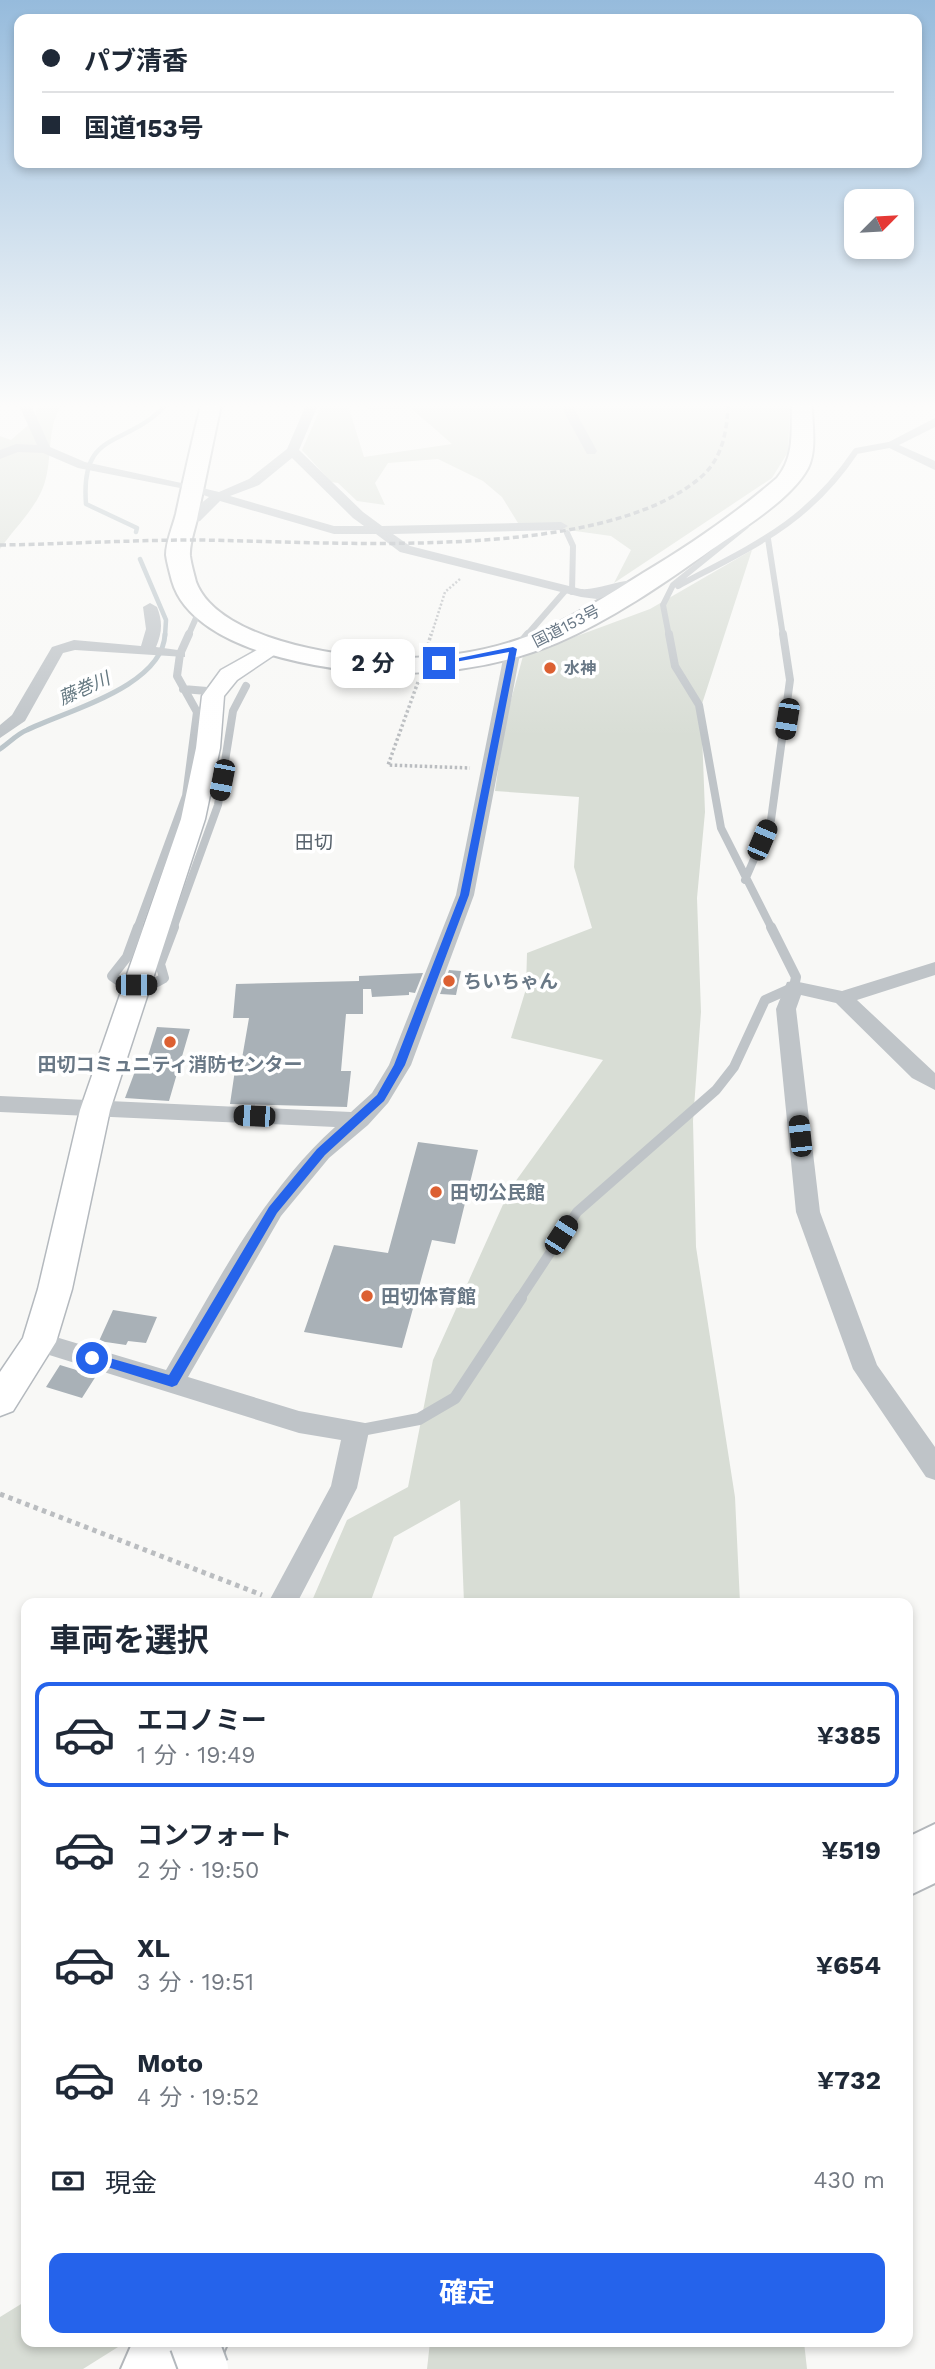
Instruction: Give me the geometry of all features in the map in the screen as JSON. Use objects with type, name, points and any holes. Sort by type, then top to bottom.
[{"type":"highway","name":"国道153号","points":[[187,516],[179,571],[192,599],[204,612],[228,628],[274,647],[325,659],[387,665],[439,663],[519,648],[580,621],[745,516]]},
{"type":"highway","points":[[913,1865],[935,1850]]},
{"type":"highway","points":[[154,2369],[187,2347]]},
{"type":"street","points":[[185,523],[198,516]]},
{"type":"street","points":[[278,516],[315,527],[380,531],[564,530]]},
{"type":"street","points":[[360,516],[405,550],[569,592],[597,595],[625,585],[638,585]]},
{"type":"street","points":[[148,651],[154,637],[155,620],[150,607]]},
{"type":"street","points":[[0,733],[19,718],[57,650],[74,645],[174,653]]},
{"type":"street","points":[[0,1401],[39,1342],[55,1289],[95,1110],[194,819],[208,748],[213,696],[229,675],[274,647]]},
{"type":"street","points":[[172,1382],[273,1210],[321,1152],[360,1120],[380,1098],[400,1065],[465,895],[488,769],[519,648]]},
{"type":"street","points":[[935,968],[843,998],[794,987],[786,1009],[808,1212],[866,1369],[935,1469]]},
{"type":"street","points":[[843,998],[919,1073],[935,1083]]},
{"type":"street","points":[[0,1104],[360,1120]]},
{"type":"street","points":[[39,1342],[299,1422],[356,1431],[344,1488],[285,1598]]},
{"type":"street","points":[[197,2347],[204,2369]]},
{"type":"lane","points":[[672,587],[787,529],[803,516]]},
{"type":"lane","points":[[356,1431],[408,1424],[429,1417],[455,1398],[576,1212],[716,1090],[734,1068],[765,1000],[794,987],[796,977],[721,828],[710,775],[705,728],[699,705],[675,666],[663,605],[672,587],[699,561],[746,526],[740,519]]},
{"type":"lane","points":[[519,648],[523,640],[569,592],[573,546],[564,530]]},
{"type":"lane","points":[[745,880],[771,820],[790,680],[768,539]]},
{"type":"lane","points":[[196,618],[174,653],[177,676],[197,712],[186,796],[127,957],[113,971],[112,976],[122,984],[152,985],[164,978],[160,964],[218,804],[239,690]]},
{"type":"lane","points":[[183,689],[207,691]]},
{"type":"path","points":[[425,656],[446,592],[474,567]]},
{"type":"path","points":[[420,675],[388,765],[488,769]]},
{"type":"path","points":[[0,1493],[269,1598]]},
{"type":"shaded area","points":[[0,516],[25,516],[0,549]]},
{"type":"shaded area","points":[[513,516],[715,516],[614,583],[631,550],[611,536],[518,523]]},
{"type":"shaded area","points":[[752,550],[701,707],[705,812],[697,898],[701,1012],[693,1121],[696,1247],[735,1497],[740,1598],[464,1598],[460,1500],[394,1537],[372,1598],[313,1598],[347,1520],[408,1487],[433,1360],[510,1189],[603,1060],[511,1038],[526,989],[527,953],[592,928],[574,867],[579,797],[495,791],[505,722],[523,656],[650,609]]},
{"type":"shaded area","points":[[21,2304],[21,2347],[118,2347],[83,2369],[0,2369],[0,2317]]},
{"type":"shaded area","points":[[429,2347],[805,2347],[807,2369],[427,2369]]},
{"type":"building","points":[[449,970],[461,971],[456,995],[440,994]]},
{"type":"building","points":[[423,973],[415,993],[409,992],[409,995],[372,997],[371,989],[363,989],[363,1014],[346,1014],[341,1071],[351,1071],[347,1107],[230,1104],[235,1070],[240,1070],[249,1018],[233,1018],[236,984],[359,981],[359,976]]},
{"type":"building","points":[[157,1027],[190,1029],[169,1101],[125,1098],[140,1058],[147,1059]]},
{"type":"building","points":[[418,1142],[478,1150],[455,1244],[432,1240],[402,1348],[304,1332],[334,1245],[388,1253]]},
{"type":"building","points":[[113,1310],[157,1317],[146,1343],[128,1341],[126,1345],[99,1341]]},
{"type":"building","points":[[60,1365],[96,1376],[82,1398],[46,1387]]},
{"type":"waterway","name":"藤巻川","points":[[111,516],[137,528],[136,532]]},
{"type":"waterway","name":"藤巻川","points":[[140,559],[166,620],[165,636]]},
{"type":"waterway","name":"藤巻川","points":[[0,749],[23,732],[110,695],[130,683],[148,669],[160,653],[165,634]]},
{"type":"railway","points":[[0,545],[172,540],[460,542],[532,535],[598,524],[624,516]]},
{"type":"place","name":"水神","points":[[550,668]]},
{"type":"place","name":"ちいちゃん","points":[[449,981]]},
{"type":"place","name":"田切コミュニティ消防センター","points":[[170,1042]]},
{"type":"place","name":"田切公民館","points":[[436,1192]]},
{"type":"place","name":"田切体育館","points":[[367,1296]]},
{"type":"district","name":"田切","points":[[314,842]]},
{"type":"route","points":[[92,1358],[172,1382],[273,1210],[321,1152],[360,1120],[380,1098],[400,1065],[465,895],[513,649],[439,663]]}]
